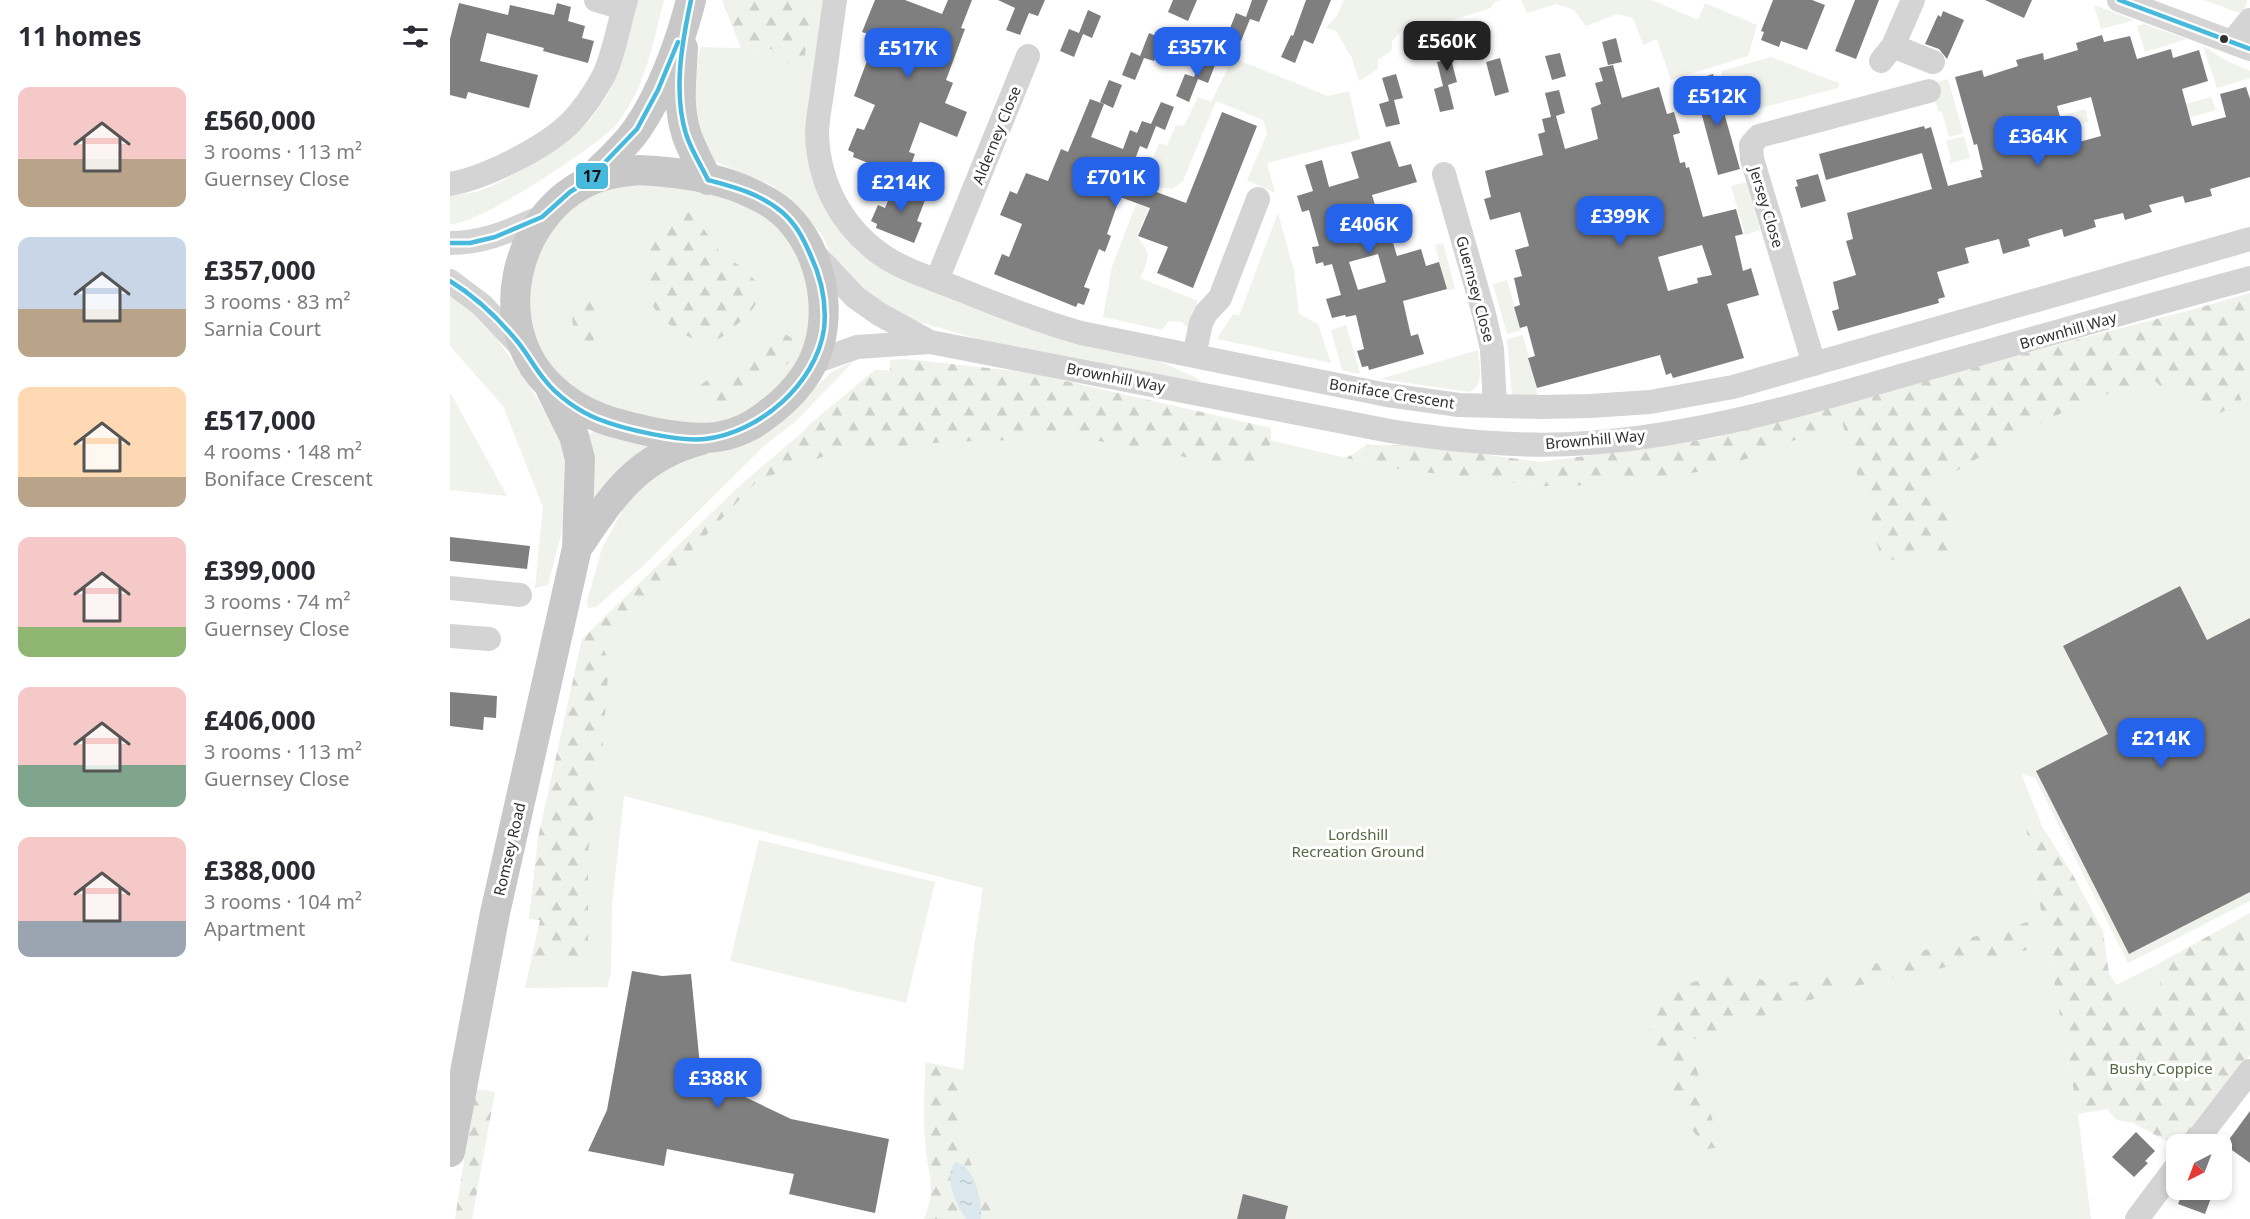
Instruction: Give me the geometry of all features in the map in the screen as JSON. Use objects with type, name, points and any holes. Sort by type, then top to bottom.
[{"type":"main road","points":[[688,13],[680,98],[682,115],[686,133],[708,180]]},
{"type":"main road","points":[[688,13],[658,90],[637,129],[586,182],[552,206],[542,217],[526,246],[518,270],[515,300],[517,321],[526,352],[549,385],[572,403],[598,418],[678,437],[704,440]]},
{"type":"main road","name":"Romsey Road","points":[[577,548],[614,495],[632,476],[677,447],[748,427],[777,408],[803,380],[812,363],[822,331],[825,307],[817,269],[804,242],[792,222],[763,200],[739,188],[663,172],[639,170],[616,172],[586,182]]},
{"type":"main road","name":"Romsey Road","points":[[450,1152],[495,913],[577,548],[580,459],[574,436],[549,385]]},
{"type":"street","points":[[450,184],[469,181],[543,143],[569,125],[590,99],[604,74],[625,4],[596,0]]},
{"type":"street","name":"Boniface Crescent","points":[[835,0],[818,135],[821,160],[828,189],[836,207],[849,226],[883,256],[937,280],[1066,329],[1101,338],[1418,400],[1495,406],[1580,406],[1650,402],[1733,387],[2250,239]]},
{"type":"street","points":[[1882,74],[1913,0]]},
{"type":"street","points":[[2119,0],[2241,46],[2250,20]]},
{"type":"street","name":"Alderney Close","points":[[937,280],[1028,56]]},
{"type":"street","points":[[1882,74],[1933,62]]},
{"type":"street","name":"Jersey Close","points":[[1814,364],[1752,159],[1751,145],[1759,136],[1882,74],[1929,91]]},
{"type":"street","name":"Guernsey Close","points":[[1444,174],[1492,349],[1495,406]]},
{"type":"street","points":[[1194,356],[1201,323],[1206,313],[1220,298],[1258,199]]},
{"type":"street","points":[[450,243],[470,243],[495,237],[542,217]]},
{"type":"street","name":"Brownhill Way","points":[[804,242],[855,297],[879,314],[930,342]]},
{"type":"street","name":"Brownhill Way","points":[[812,363],[857,346],[930,342],[1390,431],[1496,444],[1589,443],[1681,431],[1743,418],[1864,387],[2250,278]]},
{"type":"street","points":[[450,280],[482,305],[526,352]]},
{"type":"street","points":[[450,588],[520,595]]},
{"type":"street","points":[[450,636],[489,639]]},
{"type":"street","points":[[2202,1134],[2250,1071]]},
{"type":"street","points":[[2137,1219],[2166,1180]]},
{"type":"green space","points":[[637,0],[664,0],[639,86],[633,100],[615,126],[580,154],[507,201],[464,221],[450,224],[450,196],[477,192],[501,182],[564,144],[590,120],[607,96],[618,73]]},
{"type":"green space","points":[[722,0],[812,0],[804,63],[784,63],[772,49],[741,48]]},
{"type":"green space","points":[[812,0],[827,0],[812,120],[863,249],[1152,358],[1199,379],[1201,391],[1031,354],[898,316],[840,271],[822,235],[796,205],[773,186],[712,160],[697,132],[694,92],[700,47],[772,49],[784,63],[804,63]]},
{"type":"green space","points":[[1344,0],[1501,0],[1493,3],[1491,8],[1414,32],[1405,27],[1392,41],[1392,50],[1378,60],[1378,69],[1359,81],[1352,58],[1336,31],[1326,28],[1338,14]]},
{"type":"green space","points":[[1521,0],[1652,0],[1698,20],[1705,3],[1757,25],[1748,56],[1671,80],[1657,39],[1643,45],[1633,18],[1617,14],[1586,26],[1574,10],[1556,4],[1527,13]]},
{"type":"green space","points":[[2204,0],[2246,0],[2247,2],[2242,14]]},
{"type":"green space","points":[[2094,5],[2134,20],[2101,29]]},
{"type":"green space","points":[[2144,24],[2187,39],[2145,52],[2137,26]]},
{"type":"green space","points":[[2203,46],[2227,61],[2250,71],[2250,78],[2217,88]]},
{"type":"green space","points":[[1771,57],[1839,83],[1838,88],[1734,115],[1721,71]]},
{"type":"green space","points":[[1233,58],[1328,96],[1349,91],[1360,139],[1267,163],[1275,193],[1247,180],[1267,134],[1263,120],[1216,101],[1183,181],[1172,189],[1157,187],[1137,236],[1148,256],[1140,278],[1198,301],[1189,330],[1182,322],[1169,321],[1162,330],[1103,317],[1112,267],[1159,143],[1167,146],[1176,125],[1184,126],[1198,97],[1211,102]]},
{"type":"green space","points":[[1948,79],[1963,133],[1949,137],[1942,112],[1938,111],[1930,84]]},
{"type":"green space","points":[[2211,97],[2216,110],[2162,125],[2160,111]]},
{"type":"green space","points":[[2086,109],[2088,122],[2035,137],[2031,125]]},
{"type":"green space","points":[[1964,136],[1970,158],[1948,164],[1951,158],[1946,141]]},
{"type":"green space","points":[[653,180],[750,203],[786,234],[810,277],[812,333],[782,392],[726,425],[696,428],[612,413],[552,376],[526,321],[531,257],[543,235],[597,188]]},
{"type":"green space","points":[[1747,182],[1760,230],[1745,235],[1731,186]]},
{"type":"green space","points":[[683,208],[696,218],[722,255],[739,265],[762,287],[758,300],[749,314],[724,336],[710,341],[686,336],[675,329],[656,310],[647,291],[649,252],[655,235],[666,220]]},
{"type":"green space","points":[[1278,213],[1294,271],[1299,314],[1318,324],[1331,363],[1217,339],[1233,314],[1239,316]]},
{"type":"green space","points":[[1443,243],[1455,289],[1447,291],[1435,245]]},
{"type":"green space","points":[[1507,280],[1521,330],[1507,334],[1493,284]]},
{"type":"green space","points":[[589,292],[596,303],[600,323],[593,341],[584,342],[573,331],[572,312],[577,297]]},
{"type":"green space","points":[[2250,293],[2250,390],[2238,391],[2242,402],[2204,421],[2179,386],[2167,392],[2154,380],[2097,398],[2042,422],[1938,482],[1935,494],[1944,506],[1960,551],[1882,561],[1842,422],[1717,470],[1574,486],[1539,486],[1389,468],[1346,458],[1367,445],[1416,445],[1541,462],[1716,438],[1768,420]]},
{"type":"green space","points":[[450,294],[477,316],[498,341],[534,395],[565,449],[569,475],[567,507],[548,585],[535,588],[543,507],[503,406],[450,346]]},
{"type":"green space","name":"Lordshill Recreation Ground","points":[[2250,320],[2250,901],[2128,963],[2035,778],[2021,773],[2042,826],[2026,827],[2078,1114],[2091,1219],[997,1219],[958,1135],[973,955],[983,888],[624,796],[612,903],[611,973],[607,987],[525,988],[602,646],[810,424],[875,370],[1007,379],[1389,468],[1539,486],[1574,486],[1717,470],[1842,421],[1878,546],[1848,408]]},
{"type":"green space","points":[[1346,325],[1360,372],[1358,374],[1342,370],[1331,330]]},
{"type":"green space","points":[[783,333],[792,338],[794,350],[789,363],[730,401],[718,404],[706,403],[696,396],[695,389],[709,379],[726,380],[739,375],[765,352],[773,337]]},
{"type":"green space","points":[[1523,335],[1538,395],[1512,396],[1507,339]]},
{"type":"green space","points":[[1478,350],[1479,380],[1474,389],[1469,392],[1380,379]]},
{"type":"green space","points":[[906,359],[1026,372],[1271,428],[1271,440],[1262,471],[1051,434],[1016,440],[944,442],[833,453],[758,480],[602,646],[609,661],[602,756],[588,852],[588,959],[532,957],[540,920],[529,919],[538,838],[582,639],[736,489],[875,370],[890,371],[890,360]]},
{"type":"green space","points":[[854,361],[795,422],[766,444],[642,567],[596,607],[588,608],[587,602],[602,548],[626,504],[637,490],[663,471],[712,450],[747,445],[765,434],[833,371]]},
{"type":"green space","points":[[450,392],[507,496],[450,490]]},
{"type":"green space","points":[[594,431],[650,444],[593,500],[585,437]]},
{"type":"green space","name":"Bushy Coppice","points":[[2042,826],[2074,877],[2103,931],[2109,974],[2128,1000],[2143,1008],[2161,987],[2156,965],[2250,913],[2250,1055],[2190,1134],[2166,1134],[2166,1141],[2133,1123],[2117,1120],[2107,1109],[2078,1114],[2026,827]]},
{"type":"green space","points":[[759,840],[935,882],[906,1003],[730,961]]},
{"type":"green space","points":[[2028,922],[2032,949],[1846,988],[1688,1041],[1721,1147],[1707,1149],[1687,1123],[1651,1036],[1647,1018],[1665,996],[1681,986],[1700,980],[1734,975],[1756,977],[1774,986],[1855,969]]},
{"type":"green space","points":[[2156,965],[2161,987],[2143,1008],[2128,1000],[2116,985]]},
{"type":"green space","points":[[925,1062],[964,1070],[958,1135],[997,1219],[924,1219],[931,1188],[924,1131]]},
{"type":"green space","points":[[475,1089],[495,1092],[472,1219],[455,1219]]},
{"type":"water","points":[[955,1162],[968,1170],[976,1185],[981,1219],[966,1219],[958,1206],[952,1191],[950,1175]]},
{"type":"building","points":[[875,0],[905,0],[942,14],[948,0],[972,0],[961,28],[965,29],[946,80],[953,83],[945,103],[967,112],[957,137],[920,122],[909,152],[915,154],[906,178],[853,157],[854,153],[848,150],[857,128],[864,130],[875,105],[854,96],[874,42],[866,38],[868,34],[862,32]]},
{"type":"building","points":[[998,0],[1045,0],[1038,16],[1029,13],[1020,35],[1006,30],[1015,8]]},
{"type":"building","points":[[1173,0],[1197,0],[1188,21],[1168,12]]},
{"type":"building","points":[[1252,0],[1268,0],[1259,22],[1250,19],[1241,41],[1227,36],[1236,13],[1246,17]]},
{"type":"building","points":[[1306,0],[1331,0],[1313,44],[1304,40],[1295,63],[1281,57],[1291,35],[1293,36]]},
{"type":"building","points":[[1773,0],[1812,0],[1825,5],[1807,50],[1781,41],[1779,47],[1761,40],[1764,32],[1761,31]]},
{"type":"building","points":[[1855,0],[1879,0],[1856,59],[1835,51]]},
{"type":"building","points":[[1985,0],[2032,0],[2024,18]]},
{"type":"building","points":[[459,3],[508,15],[510,5],[554,15],[557,3],[571,7],[568,21],[585,26],[582,38],[594,41],[588,63],[543,51],[544,48],[487,33],[480,61],[538,75],[529,108],[468,92],[466,99],[450,95],[450,39]]},
{"type":"building","points":[[1088,10],[1101,16],[1092,38],[1083,34],[1074,57],[1060,51],[1069,29],[1079,33]]},
{"type":"building","points":[[1943,11],[1964,20],[1947,59],[1939,49],[1925,44],[1938,15],[1941,17]]},
{"type":"building","points":[[1149,33],[1163,39],[1154,61],[1144,58],[1135,80],[1122,75],[1131,52],[1140,56]]},
{"type":"building","points":[[1454,33],[1460,56],[1451,59],[1457,82],[1448,85],[1454,109],[1440,112],[1434,89],[1443,86],[1437,62],[1446,60],[1440,36]]},
{"type":"building","points":[[2102,35],[2104,42],[2130,36],[2137,59],[2171,49],[2173,58],[2199,50],[2208,81],[2182,89],[2192,126],[2226,117],[2220,94],[2246,87],[2250,99],[2250,177],[2210,189],[2212,196],[2185,203],[2183,196],[2149,205],[2152,212],[2125,220],[2123,213],[2094,220],[2096,227],[2064,237],[2062,229],[2028,239],[2030,246],[2003,254],[1999,239],[1965,248],[1969,263],[1937,272],[1945,297],[1938,299],[1939,303],[1838,331],[1832,311],[1839,309],[1833,282],[1856,275],[1846,241],[1853,239],[1847,213],[1932,189],[1922,153],[1826,180],[1819,154],[1924,126],[1925,129],[1931,127],[1948,186],[1982,177],[1980,170],[1983,170],[1977,144],[1974,145],[1955,77],[1982,70],[1984,77],[2018,66],[2016,60],[2043,53],[2044,60],[2078,50],[2076,43]],"holes":[[[2091,97],[2101,136],[2068,145],[2057,106]]]},
{"type":"building","points":[[1616,38],[1622,62],[1608,65],[1602,42]]},
{"type":"building","points":[[1560,53],[1566,76],[1552,80],[1545,56]]},
{"type":"building","points":[[1203,55],[1217,60],[1208,83],[1198,79],[1189,102],[1176,96],[1185,74],[1194,77]]},
{"type":"building","points":[[1500,58],[1509,92],[1495,96],[1486,62]]},
{"type":"building","points":[[1613,65],[1622,98],[1659,87],[1667,114],[1674,112],[1680,133],[1673,135],[1680,163],[1685,162],[1686,168],[1689,167],[1703,217],[1736,209],[1743,234],[1735,236],[1743,271],[1751,268],[1759,295],[1727,304],[1744,358],[1673,378],[1671,373],[1666,375],[1660,355],[1537,388],[1528,358],[1535,356],[1527,326],[1520,328],[1514,307],[1520,305],[1514,278],[1522,276],[1515,250],[1529,246],[1520,212],[1490,220],[1484,199],[1491,197],[1485,171],[1543,155],[1538,134],[1545,132],[1542,119],[1551,117],[1545,93],[1559,90],[1565,113],[1556,116],[1565,149],[1598,139],[1591,108],[1601,104],[1595,83],[1603,81],[1599,68]],"holes":[[[1702,245],[1712,275],[1697,278],[1698,283],[1668,291],[1658,257]]]},
{"type":"building","points":[[1396,74],[1403,98],[1394,100],[1400,124],[1386,127],[1379,104],[1389,101],[1382,78]]},
{"type":"building","points":[[1713,74],[1740,169],[1718,175],[1696,93],[1703,91],[1700,78]]},
{"type":"building","points":[[1109,80],[1122,85],[1113,108],[1100,102]]},
{"type":"building","points":[[1090,99],[1104,104],[1091,137],[1123,149],[1130,130],[1137,133],[1142,121],[1151,124],[1161,102],[1174,107],[1165,130],[1156,126],[1147,149],[1140,146],[1127,181],[1186,203],[1222,112],[1257,126],[1193,288],[1157,273],[1168,247],[1138,236],[1150,208],[1120,197],[1107,234],[1111,236],[1105,252],[1099,249],[1084,287],[1090,289],[1084,305],[1078,303],[1076,307],[994,274],[1002,254],[1009,257],[1022,224],[1000,215],[1010,191],[1017,194],[1026,173],[1048,181],[1061,149],[1068,152]]},
{"type":"building","points":[[1390,141],[1399,167],[1411,164],[1417,182],[1372,195],[1382,228],[1388,226],[1397,256],[1421,249],[1426,266],[1439,262],[1447,289],[1403,301],[1411,336],[1418,334],[1424,354],[1369,370],[1368,366],[1362,367],[1357,351],[1364,349],[1356,315],[1332,318],[1326,299],[1341,295],[1332,264],[1324,266],[1323,262],[1316,264],[1312,247],[1319,246],[1309,210],[1302,212],[1297,196],[1313,191],[1305,165],[1322,160],[1329,187],[1359,178],[1351,152]],"holes":[[[1378,254],[1386,282],[1358,290],[1349,262]]]},
{"type":"building","points":[[1818,174],[1826,201],[1801,208],[1795,187],[1798,186],[1796,180]]},
{"type":"building","points":[[896,182],[927,195],[917,221],[922,223],[914,243],[876,228],[877,224],[871,221],[878,205],[885,208]]},
{"type":"building","points":[[450,537],[530,546],[527,569],[450,561]]},
{"type":"building","points":[[2180,586],[2207,640],[2250,618],[2250,892],[2129,954],[2036,771],[2108,734],[2063,646]]},
{"type":"building","points":[[450,692],[497,696],[496,718],[484,717],[483,730],[450,726]]},
{"type":"building","points":[[632,971],[662,976],[691,974],[701,1076],[791,1119],[889,1139],[875,1213],[789,1194],[794,1174],[667,1149],[664,1166],[588,1151],[607,1110]]},
{"type":"building","points":[[2250,1111],[2250,1163],[2232,1150],[2232,1135]]},
{"type":"building","points":[[2136,1132],[2155,1151],[2145,1161],[2148,1163],[2134,1177],[2112,1157]]},
{"type":"building","points":[[1243,1194],[1288,1206],[1285,1219],[1237,1219]]},
{"type":"building","points":[[2180,1200],[2210,1200],[2205,1214],[2178,1204]]},
{"type":"transit line","name":"17","points":[[450,281],[478,301],[502,324],[555,391],[583,412],[609,423],[666,437],[705,439],[725,435],[745,427],[782,402],[797,386],[810,369],[819,349],[824,329],[825,309],[820,281],[805,242],[787,217],[774,206],[756,196],[708,180],[691,146],[682,118],[679,84],[682,50],[691,0]]},
{"type":"transit line","name":"17","points":[[2119,0],[2250,49]]},
{"type":"transit line","name":"17","points":[[450,243],[470,243],[495,237],[542,217],[570,192],[586,182],[637,129],[658,90],[678,42]]}]
